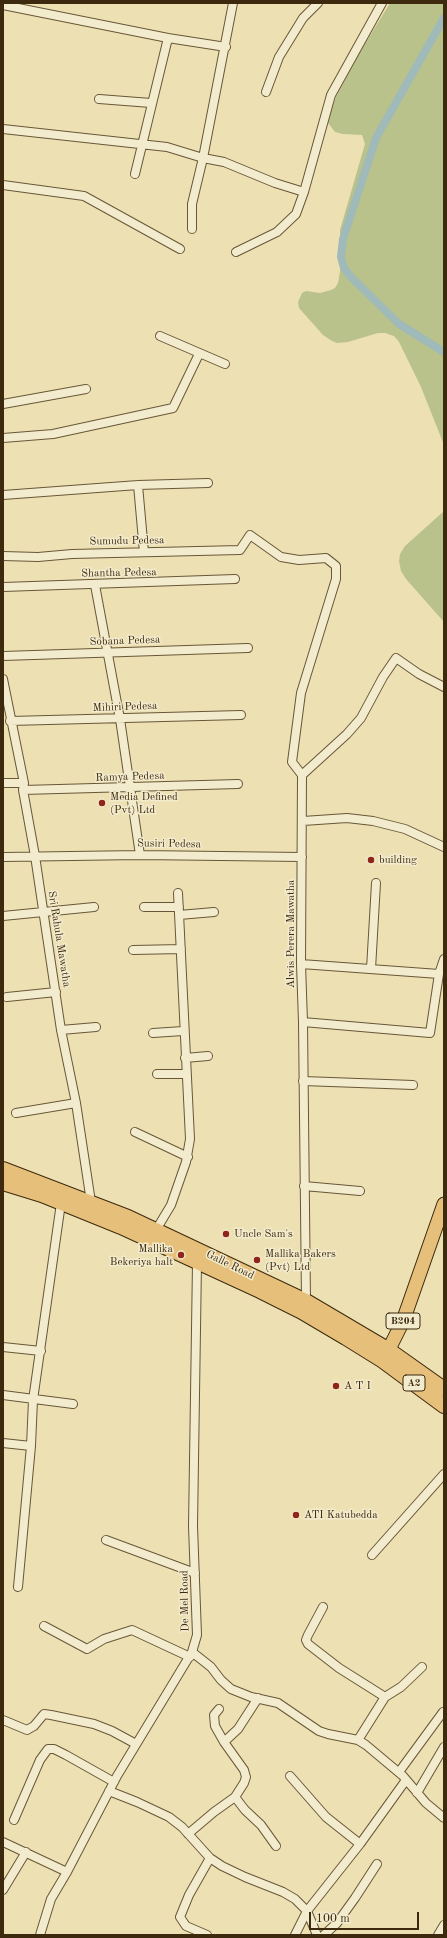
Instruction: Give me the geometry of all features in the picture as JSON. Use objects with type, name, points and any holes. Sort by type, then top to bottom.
[{"type":"highway","name":"Galle Road","points":[[3,1169],[47,1184],[156,1230],[200,1257],[306,1301],[386,1356],[444,1389]]},
{"type":"highway","name":"A2","points":[[3,1186],[61,1203],[200,1257],[260,1291],[386,1356]]},
{"type":"highway","name":"Galle Road","points":[[386,1356],[444,1406]]},
{"type":"main road","name":"B204","points":[[386,1356],[403,1321],[444,1204]]},
{"type":"street","points":[[192,229],[192,204],[226,47],[233,3]]},
{"type":"street","points":[[266,92],[279,57],[303,18],[318,3]]},
{"type":"street","points":[[236,252],[277,232],[296,214],[304,192],[331,95],[382,3]]},
{"type":"street","points":[[3,5],[168,38],[226,47]]},
{"type":"street","points":[[135,174],[168,38]]},
{"type":"street","points":[[99,99],[151,103]]},
{"type":"street","points":[[3,128],[167,147],[203,158],[224,162],[275,183],[304,192]]},
{"type":"street","points":[[3,185],[84,196],[180,249]]},
{"type":"street","points":[[160,336],[198,354],[225,364]]},
{"type":"street","points":[[3,438],[53,434],[173,408],[198,354]]},
{"type":"street","points":[[3,404],[86,389]]},
{"type":"street","points":[[3,495],[138,485],[208,483]]},
{"type":"street","points":[[138,485],[144,552]]},
{"type":"street","name":"Sumudu Pedesa","points":[[3,556],[38,557],[72,554],[240,550],[250,535],[281,557],[299,560],[326,558],[336,566],[336,579],[301,693],[292,762],[302,775]]},
{"type":"street","name":"Shantha Pedesa","points":[[3,588],[235,579]]},
{"type":"street","points":[[96,585],[120,719],[140,855]]},
{"type":"street","name":"Sobana Pedesa","points":[[3,656],[248,648]]},
{"type":"street","points":[[302,775],[347,734],[361,718],[382,677],[396,658],[418,674],[444,687]]},
{"type":"street","name":"Sri Rahula Mawatha","points":[[3,679],[5,704],[10,721],[35,856],[61,1030],[76,1103],[91,1202]]},
{"type":"street","name":"Mihiri Pedesa","points":[[10,721],[241,715]]},
{"type":"street","name":"Alwis Perera Mawatha","points":[[302,775],[303,821],[300,964],[303,1022],[306,1301]]},
{"type":"street","name":"Ramya Pedesa","points":[[3,783],[23,787],[130,788],[238,784]]},
{"type":"street","points":[[303,821],[347,818],[373,821],[405,829],[444,846]]},
{"type":"street","name":"Susiri Pedesa","points":[[3,857],[140,855],[302,857]]},
{"type":"street","points":[[371,969],[376,883]]},
{"type":"street","points":[[156,1230],[170,1205],[188,1157],[190,1139],[183,1031],[178,893]]},
{"type":"street","points":[[3,916],[94,907]]},
{"type":"street","points":[[144,907],[179,911],[214,912]]},
{"type":"street","points":[[133,950],[181,949]]},
{"type":"street","points":[[303,1022],[430,1033],[439,974],[444,959]]},
{"type":"street","points":[[300,964],[439,974]]},
{"type":"street","points":[[7,997],[56,992]]},
{"type":"street","points":[[61,1030],[96,1026]]},
{"type":"street","points":[[153,1033],[183,1031]]},
{"type":"street","points":[[185,1058],[208,1056]]},
{"type":"street","points":[[157,1074],[186,1074]]},
{"type":"street","points":[[303,1081],[413,1085]]},
{"type":"street","points":[[16,1113],[76,1103]]},
{"type":"street","points":[[135,1132],[188,1157]]},
{"type":"street","points":[[304,1186],[360,1191]]},
{"type":"street","points":[[18,1587],[31,1446],[33,1400],[61,1203]]},
{"type":"street","name":"De Mel Road","points":[[40,1935],[51,1899],[67,1872],[114,1782],[191,1654],[197,1635],[193,1526],[200,1257]]},
{"type":"street","points":[[3,1347],[41,1351]]},
{"type":"street","points":[[3,1395],[73,1404]]},
{"type":"street","points":[[3,1443],[31,1446]]},
{"type":"street","points":[[372,1555],[444,1474]]},
{"type":"street","points":[[106,1540],[195,1573]]},
{"type":"street","points":[[323,1607],[308,1635],[306,1640],[308,1644],[339,1668],[385,1697]]},
{"type":"street","points":[[44,1626],[87,1649],[104,1639],[132,1630],[191,1654],[211,1667],[221,1680],[231,1688],[258,1698],[278,1703],[328,1734],[358,1740],[399,1772],[417,1793],[444,1818]]},
{"type":"street","points":[[358,1740],[385,1697],[401,1686],[422,1667]]},
{"type":"street","points":[[224,1742],[238,1729],[258,1698]]},
{"type":"street","points":[[188,1834],[235,1796],[244,1783],[246,1777],[240,1762],[224,1742],[215,1726],[214,1715],[219,1709]]},
{"type":"street","points":[[399,1772],[443,1712]]},
{"type":"street","points":[[3,1720],[27,1730],[34,1726],[44,1714],[52,1715],[94,1724],[112,1731],[136,1744]]},
{"type":"street","points":[[417,1793],[444,1747]]},
{"type":"street","points":[[14,1820],[40,1760],[48,1749],[54,1749],[66,1755],[114,1782]]},
{"type":"street","points":[[290,1776],[326,1817],[360,1844]]},
{"type":"street","points":[[295,1935],[307,1911],[360,1844],[406,1780]]},
{"type":"street","points":[[109,1792],[137,1802],[169,1817],[182,1827],[210,1858],[245,1877],[284,1892],[295,1899],[307,1911],[318,1935]]},
{"type":"street","points":[[235,1796],[246,1810],[261,1824],[276,1846]]},
{"type":"street","points":[[3,1842],[67,1872]]},
{"type":"street","points":[[3,1890],[26,1852]]},
{"type":"street","points":[[207,1935],[192,1932],[180,1917],[189,1895],[210,1858]]},
{"type":"street","points":[[324,1935],[337,1923],[377,1864]]},
{"type":"street","points":[[438,1935],[444,1925]]},
{"type":"green space","points":[[390,3],[444,3],[444,445],[421,387],[399,342],[394,336],[385,333],[378,333],[348,342],[337,343],[323,335],[299,308],[298,302],[302,293],[306,291],[320,293],[335,288],[338,283],[341,266],[340,230],[365,144],[362,135],[335,132],[328,123],[336,97],[357,57]]},
{"type":"green space","points":[[444,511],[444,622],[406,579],[401,571],[399,561],[400,554],[405,546]]},
{"type":"waterway","points":[[444,18],[376,138],[343,239],[341,257],[344,268],[352,278],[399,324],[444,352]]},
{"type":"place","name":"Media Defined (Pvt) Ltd","points":[[102,803]]},
{"type":"place","name":"building","points":[[371,860]]},
{"type":"place","name":"Uncle Sam's","points":[[226,1234]]},
{"type":"place","name":"Mallika Bekeriya halt","points":[[181,1255]]},
{"type":"place","name":"Mallika Bakers (Pvt) Ltd","points":[[257,1260]]},
{"type":"place","name":"A T I","points":[[336,1386]]},
{"type":"place","name":"ATI Katubedda","points":[[296,1515]]}]
